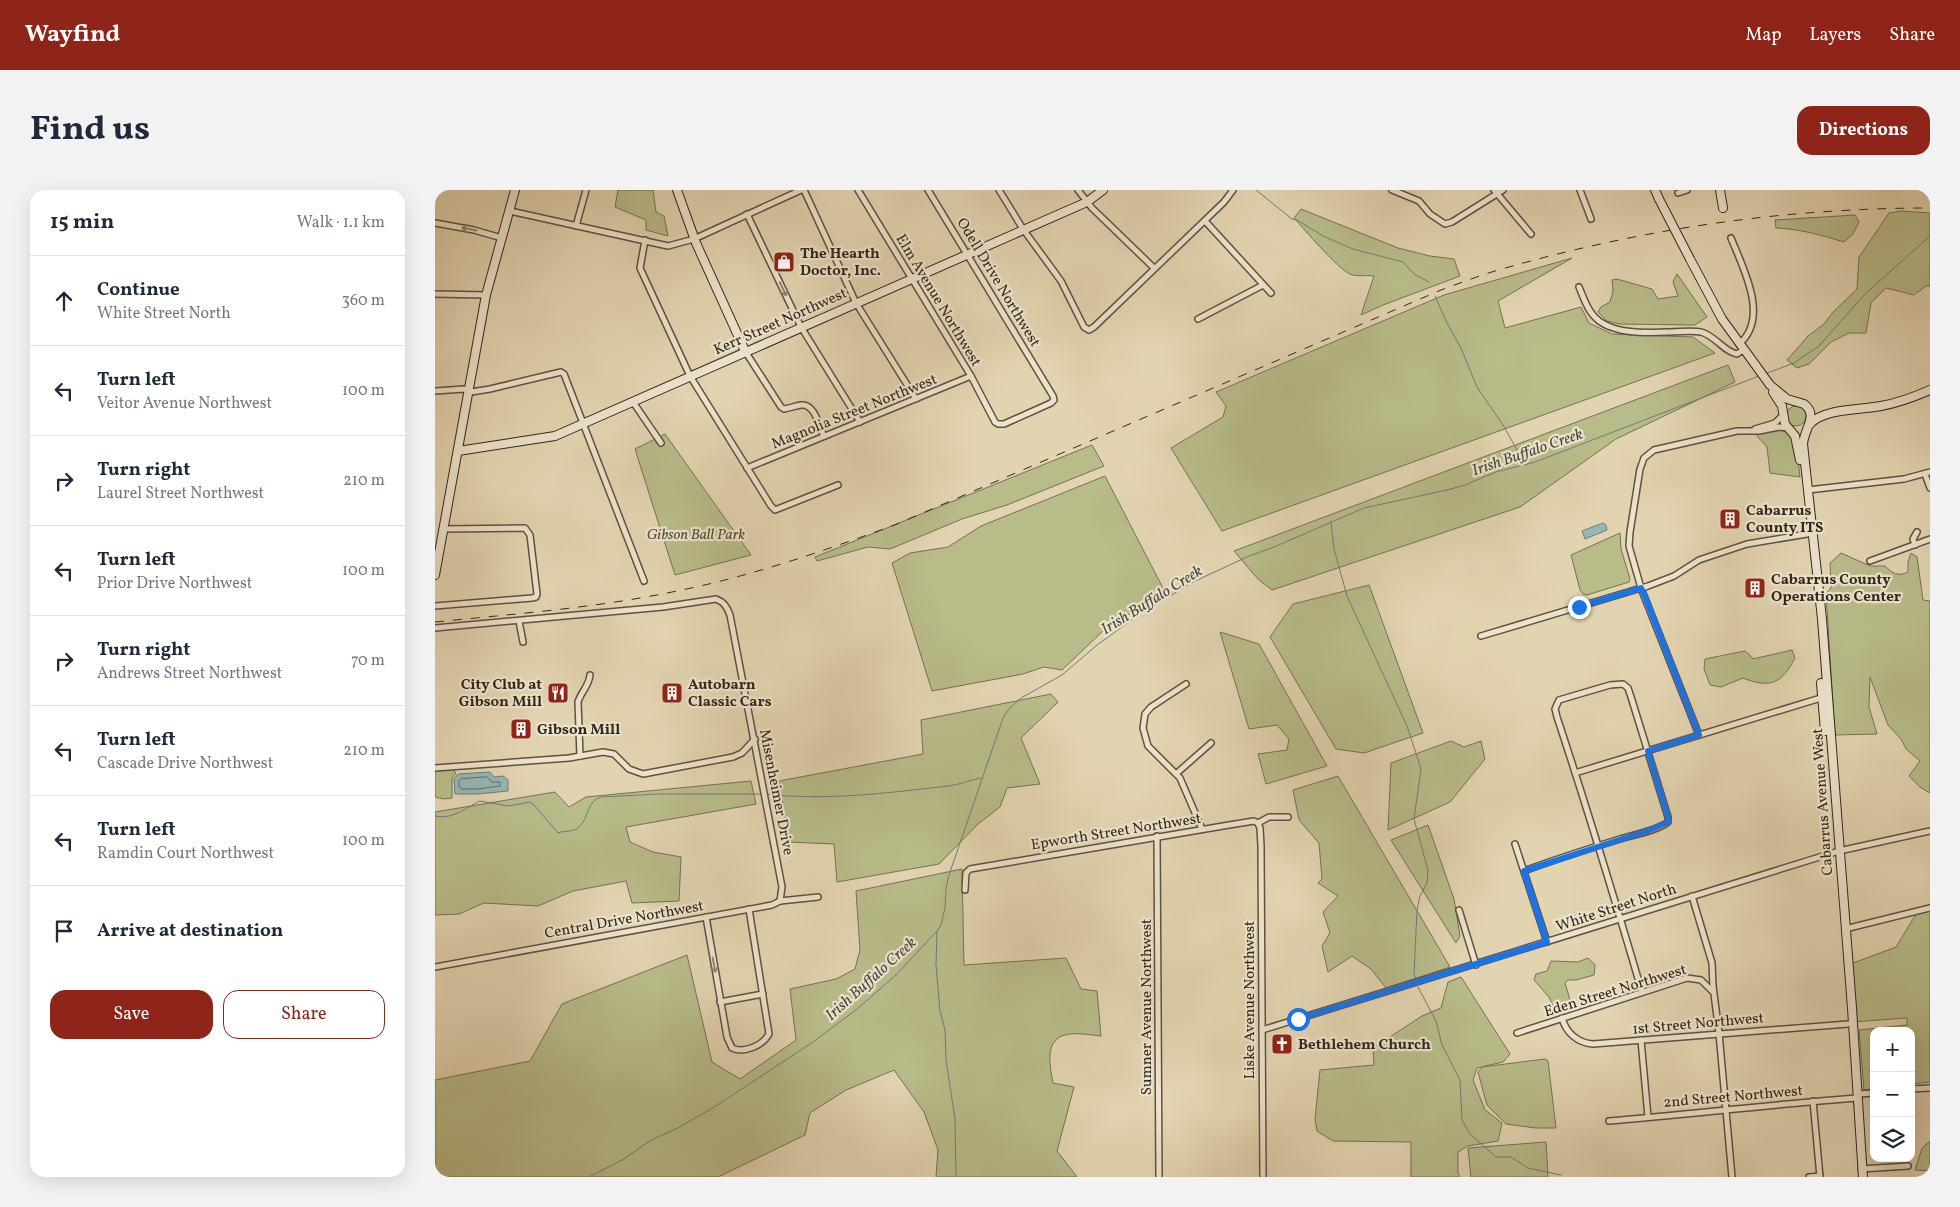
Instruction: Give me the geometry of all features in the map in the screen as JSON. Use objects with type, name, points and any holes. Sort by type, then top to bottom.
[{"type":"main road","points":[[435,575],[486,295],[515,190]]},
{"type":"main road","points":[[677,190],[694,239],[745,351]]},
{"type":"main road","name":"Kerr Street Northwest","points":[[458,451],[549,438],[1087,202],[1103,190]]},
{"type":"main road","name":"Cabarrus Avenue West","points":[[1655,190],[1714,306],[1741,347],[1770,385],[1782,406],[1784,422],[1795,435],[1798,448],[1810,534]]},
{"type":"main road","points":[[1720,190],[1723,208]]},
{"type":"main road","name":"Cabarrus Avenue West","points":[[1770,385],[1785,398],[1804,404],[1811,412],[1803,444],[1845,930],[1856,1097],[1858,1177]]},
{"type":"main road","points":[[1789,429],[1800,431],[1817,418],[1837,412],[1883,406],[1930,390]]},
{"type":"main road","points":[[1783,415],[1787,406],[1795,402]]},
{"type":"main road","points":[[1804,404],[1818,410],[1837,412]]},
{"type":"main road","points":[[435,529],[444,529]]},
{"type":"main road","name":"Cabarrus Avenue West","points":[[1837,852],[1848,1024],[1863,1173]]},
{"type":"street","points":[[576,226],[586,190]]},
{"type":"street","points":[[510,211],[668,246],[694,239],[802,190],[856,303],[916,399]]},
{"type":"street","name":"Elm Avenue Northwest","points":[[858,190],[971,376],[992,418],[998,424]]},
{"type":"street","name":"Odell Drive Northwest","points":[[928,190],[1053,396],[1051,403],[1004,424],[998,424]]},
{"type":"street","points":[[999,190],[1023,229],[1061,281],[1085,327],[1089,330],[1205,220],[1233,190]]},
{"type":"street","points":[[1079,190],[1087,202],[1154,268]]},
{"type":"street","points":[[1392,190],[1419,200],[1430,214],[1445,224],[1452,222],[1496,192],[1503,190]]},
{"type":"street","points":[[1580,190],[1591,219]]},
{"type":"street","points":[[1678,192],[1687,190]]},
{"type":"street","points":[[1496,192],[1531,234]]},
{"type":"street","points":[[747,214],[801,327],[860,422]]},
{"type":"street","points":[[1205,220],[1271,293]]},
{"type":"street","points":[[435,223],[474,230],[502,238]]},
{"type":"street","points":[[1579,287],[1593,315],[1609,326],[1646,332],[1697,332],[1712,337],[1734,354],[1741,347],[1751,327],[1752,296],[1731,238]]},
{"type":"street","points":[[645,240],[640,268],[690,376],[775,510],[838,485]]},
{"type":"street","points":[[1198,319],[1263,285]]},
{"type":"street","points":[[435,294],[486,295]]},
{"type":"street","points":[[745,351],[781,407],[784,409],[800,405],[809,406],[824,436]]},
{"type":"street","points":[[435,391],[464,388],[471,392],[561,372],[644,581]]},
{"type":"street","name":"Magnolia Street Northwest","points":[[747,468],[971,376]]},
{"type":"street","points":[[633,402],[661,443]]},
{"type":"street","points":[[1748,431],[1775,423],[1783,415]]},
{"type":"street","points":[[1699,735],[1641,588],[1629,546],[1640,469],[1644,458],[1654,450],[1737,431],[1761,431],[1780,427],[1789,429]]},
{"type":"street","points":[[1808,490],[1904,479],[1928,473],[1930,488]]},
{"type":"street","points":[[435,606],[536,597],[537,594],[530,535],[525,528],[444,529]]},
{"type":"street","points":[[1915,545],[1913,539],[1917,532]]},
{"type":"street","points":[[1481,636],[1671,578],[1696,562],[1713,555],[1753,543],[1810,534]]},
{"type":"street","points":[[1870,561],[1930,539]]},
{"type":"street","name":"Misenheimer Drive","points":[[435,628],[721,601],[726,606],[755,739],[782,887],[780,901]]},
{"type":"street","points":[[519,620],[523,642]]},
{"type":"street","points":[[580,756],[578,702],[587,686],[590,675]]},
{"type":"street","points":[[1186,684],[1151,707],[1145,714],[1143,728],[1148,746],[1177,773],[1202,829]]},
{"type":"street","points":[[1524,871],[1598,846],[1647,831],[1668,822],[1631,697],[1628,688],[1623,684],[1589,690],[1559,700],[1556,703],[1557,717],[1575,773],[1598,846],[1621,918],[1642,992]]},
{"type":"street","points":[[1575,773],[1824,697]]},
{"type":"street","points":[[435,768],[609,752],[614,754],[629,769],[643,774],[733,758],[742,753],[755,739]]},
{"type":"street","points":[[1177,773],[1211,744]]},
{"type":"street","name":"Epworth Street Northwest","points":[[965,890],[966,873],[971,869],[1157,836],[1254,821],[1258,824],[1269,817],[1288,817]]},
{"type":"street","name":"Liske Avenue Northwest","points":[[1258,824],[1261,834],[1263,1177]]},
{"type":"street","name":"White Street North","points":[[1262,1030],[1837,852],[1930,831]]},
{"type":"street","name":"Sumner Avenue Northwest","points":[[1157,836],[1159,1177]]},
{"type":"street","points":[[1515,844],[1547,942]]},
{"type":"street","points":[[1692,896],[1712,963],[1710,984],[1714,994],[1719,1033],[1732,1177]]},
{"type":"street","name":"Central Drive Northwest","points":[[435,967],[772,905],[780,901],[818,897]]},
{"type":"street","points":[[1845,930],[1930,908]]},
{"type":"street","points":[[706,917],[728,1041],[732,1048],[741,1051],[760,1043],[769,1034],[749,909]]},
{"type":"street","points":[[1459,910],[1475,965]]},
{"type":"street","name":"Eden Street Northwest","points":[[1517,1033],[1687,978],[1701,980],[1710,984]]},
{"type":"street","points":[[720,1002],[763,994]]},
{"type":"street","name":"1st Street Northwest","points":[[1562,1018],[1568,1031],[1586,1044],[1848,1024]]},
{"type":"street","points":[[1641,1040],[1648,1117]]},
{"type":"street","points":[[1915,1089],[1930,1088]]},
{"type":"street","name":"2nd Street Northwest","points":[[1609,1121],[1726,1108],[1856,1097],[1870,1094]]},
{"type":"street","points":[[1809,1177],[1820,1176],[1813,1101]]},
{"type":"street","points":[[1857,1149],[1863,1173],[1908,1166]]},
{"type":"green space","points":[[618,190],[653,190],[656,212],[664,216],[668,236],[646,230],[646,220],[615,207]]},
{"type":"green space","points":[[1301,209],[1398,248],[1430,256],[1454,259],[1460,276],[1361,315],[1374,276],[1353,275],[1338,265],[1294,218]]},
{"type":"green space","points":[[1901,211],[1930,213],[1930,286],[1926,286],[1914,295],[1886,288],[1871,303],[1866,333],[1849,333],[1831,342],[1809,364],[1797,368],[1787,360],[1808,336],[1824,324],[1833,312],[1857,289],[1859,257],[1889,213]]},
{"type":"green space","points":[[1855,215],[1859,222],[1853,234],[1844,242],[1802,231],[1776,228],[1775,220]]},
{"type":"green space","points":[[1572,258],[1498,301],[1505,328],[1581,307],[1589,323],[1612,334],[1693,337],[1715,353],[1222,531],[1171,448],[1223,417],[1226,406],[1216,392],[1444,295]]},
{"type":"green space","points":[[1677,274],[1707,317],[1695,325],[1620,324],[1607,321],[1598,312],[1601,307],[1610,302],[1613,291],[1612,280],[1617,279],[1652,289],[1658,299],[1678,296],[1673,282]]},
{"type":"green space","points":[[1728,365],[1735,382],[1616,439],[1520,507],[1272,590],[1258,579],[1234,551]]},
{"type":"green space","points":[[1796,406],[1803,409],[1806,416],[1803,423],[1796,426],[1789,423],[1786,416],[1789,409]]},
{"type":"green space","points":[[1782,429],[1791,434],[1798,460],[1800,477],[1770,473],[1767,447],[1757,436],[1758,433]]},
{"type":"green space","name":"Gibson Ball Park","points":[[665,434],[751,555],[675,575],[635,449]]},
{"type":"green space","points":[[1092,445],[1104,466],[1007,505],[962,519],[890,549],[868,547],[817,561],[815,557]]},
{"type":"green space","points":[[1105,476],[1165,592],[1104,630],[1062,670],[1044,667],[1023,674],[932,691],[892,563],[910,553],[948,547],[981,526]]},
{"type":"green space","points":[[1620,533],[1621,549],[1630,579],[1629,582],[1587,595],[1583,594],[1580,590],[1571,555]]},
{"type":"green space","points":[[1841,553],[1870,566],[1885,566],[1898,574],[1908,572],[1908,562],[1911,553],[1917,557],[1923,600],[1930,601],[1930,793],[1920,787],[1909,776],[1920,761],[1906,749],[1901,739],[1888,725],[1870,677],[1869,707],[1877,734],[1835,735],[1826,594],[1831,588],[1830,563]]},
{"type":"green space","points":[[1369,585],[1423,733],[1364,753],[1336,749],[1270,637],[1293,604]]},
{"type":"green space","points":[[1220,632],[1259,644],[1327,766],[1266,784],[1258,754],[1287,750],[1289,739],[1277,725],[1249,729]]},
{"type":"green space","points":[[1792,650],[1795,658],[1785,673],[1775,682],[1761,683],[1743,678],[1721,687],[1710,685],[1704,669],[1705,659],[1745,651],[1753,659]]},
{"type":"green space","points":[[1051,694],[1058,702],[1021,738],[1040,784],[1007,788],[1000,807],[978,824],[939,864],[837,882],[834,844],[789,842],[779,781],[923,754],[921,720]]},
{"type":"green space","points":[[1451,741],[1464,747],[1481,741],[1485,759],[1450,802],[1388,830],[1391,763]]},
{"type":"green space","points":[[452,769],[456,773],[452,778],[452,798],[435,797],[435,771]]},
{"type":"green space","points":[[1338,776],[1450,967],[1386,988],[1371,969],[1352,956],[1328,972],[1322,946],[1330,933],[1323,912],[1338,896],[1318,883],[1322,879],[1319,843],[1299,820],[1293,790]]},
{"type":"green space","points":[[751,781],[756,804],[626,827],[630,842],[653,852],[681,857],[679,901],[632,903],[626,881],[573,891],[538,906],[484,903],[459,914],[435,915],[435,812],[555,792],[569,807],[586,797]]},
{"type":"green space","points":[[1428,825],[1454,899],[1460,936],[1456,943],[1391,840]]},
{"type":"green space","points":[[962,869],[964,965],[1066,958],[1081,989],[1097,991],[1101,1036],[1065,1035],[1054,1042],[1050,1055],[1053,1083],[1074,1087],[1057,1151],[1077,1177],[936,1177],[938,1150],[924,1112],[894,1070],[846,1090],[810,1113],[805,1135],[718,1177],[435,1177],[435,1080],[530,1061],[562,1004],[687,955],[712,1062],[740,1079],[796,1040],[790,989],[836,979],[855,969],[860,950],[856,891]]},
{"type":"green space","points":[[1930,909],[1930,1082],[1915,1084],[1915,1027],[1888,1027],[1907,1025],[1907,1018],[1853,1022],[1848,965],[1896,947],[1918,911]]},
{"type":"green space","points":[[1588,958],[1595,965],[1594,975],[1576,980],[1568,980],[1565,983],[1572,1007],[1556,1013],[1549,997],[1534,980],[1536,974],[1547,971],[1551,961],[1578,962]]},
{"type":"green space","points":[[1461,977],[1510,1054],[1503,1062],[1477,1068],[1473,1080],[1485,1110],[1502,1123],[1498,1141],[1468,1146],[1458,1152],[1458,1173],[1460,1177],[1411,1177],[1411,1142],[1333,1141],[1317,1131],[1315,1119],[1320,1070],[1374,1065],[1373,1048],[1422,1016],[1441,1008],[1448,982]]},
{"type":"green space","points":[[1870,1029],[1870,1089],[1864,1090],[1859,1030]]},
{"type":"green space","points":[[1545,1059],[1548,1061],[1556,1128],[1536,1128],[1506,1124],[1487,1105],[1478,1072],[1482,1067]]},
{"type":"green space","points":[[1930,1141],[1930,1171],[1915,1170],[1922,1148]]},
{"type":"green space","points":[[1546,1142],[1548,1177],[1471,1177],[1468,1148]]},
{"type":"water","points":[[1603,523],[1606,525],[1607,530],[1585,539],[1582,531]]},
{"type":"water","points":[[490,772],[494,777],[503,776],[508,780],[508,791],[455,794],[454,779],[458,774]]},
{"type":"waterway","points":[[1256,190],[1292,219],[1297,220],[1323,236],[1353,249],[1403,262],[1414,274],[1429,282]]},
{"type":"waterway","name":"Irish Buffalo Creek","points":[[1765,374],[1794,363],[1819,346],[1865,294],[1930,236]]},
{"type":"waterway","points":[[1435,296],[1461,348],[1477,387],[1503,425],[1525,464]]},
{"type":"waterway","name":"Irish Buffalo Creek","points":[[589,1177],[624,1159],[651,1140],[676,1129],[716,1106],[813,1042],[857,1009],[896,975],[941,925],[949,875],[1003,718],[1008,710],[1021,698],[1062,675],[1097,645],[1140,614],[1193,582],[1249,556],[1364,508],[1447,490],[1465,485],[1496,472],[1535,462],[1759,376]]},
{"type":"waterway","points":[[1331,522],[1334,549],[1347,596],[1407,726],[1421,769],[1414,819],[1428,870],[1427,883],[1420,896],[1417,910],[1414,974],[1416,979]]},
{"type":"waterway","points":[[765,794],[811,797],[857,795],[952,785],[981,778]]},
{"type":"waterway","points":[[435,816],[453,815],[480,801],[508,806],[530,802],[558,833],[578,828],[593,802],[601,797],[658,794],[761,794]]},
{"type":"waterway","points":[[937,932],[936,965],[940,1011],[945,1030],[946,1060],[955,1119],[956,1177]]},
{"type":"waterway","points":[[1418,987],[1436,1021],[1442,1045],[1460,1080],[1462,1120],[1470,1134],[1496,1157],[1511,1157],[1528,1168],[1561,1175]]},
{"type":"railway","points":[[435,622],[554,610],[643,598],[729,579],[814,553],[897,524],[1441,290],[1500,269],[1613,241],[1718,223],[1824,212],[1930,208]]},
{"type":"place","name":"The Hearth Doctor, Inc.","points":[[784,262]]},
{"type":"place","name":"Cabarrus County ITS","points":[[1730,519]]},
{"type":"place","name":"Cabarrus County Operations Center","points":[[1755,588]]},
{"type":"place","name":"City Club at Gibson Mill","points":[[558,693]]},
{"type":"place","name":"Autobarn Classic Cars","points":[[672,693]]},
{"type":"place","name":"Gibson Mill","points":[[521,729]]},
{"type":"place","name":"Bethlehem Church","points":[[1282,1044]]},
{"type":"route","points":[[1298,1019],[1547,942],[1524,871],[1647,831],[1668,822],[1648,751],[1699,735],[1644,594],[1641,588],[1579,607]]}]
